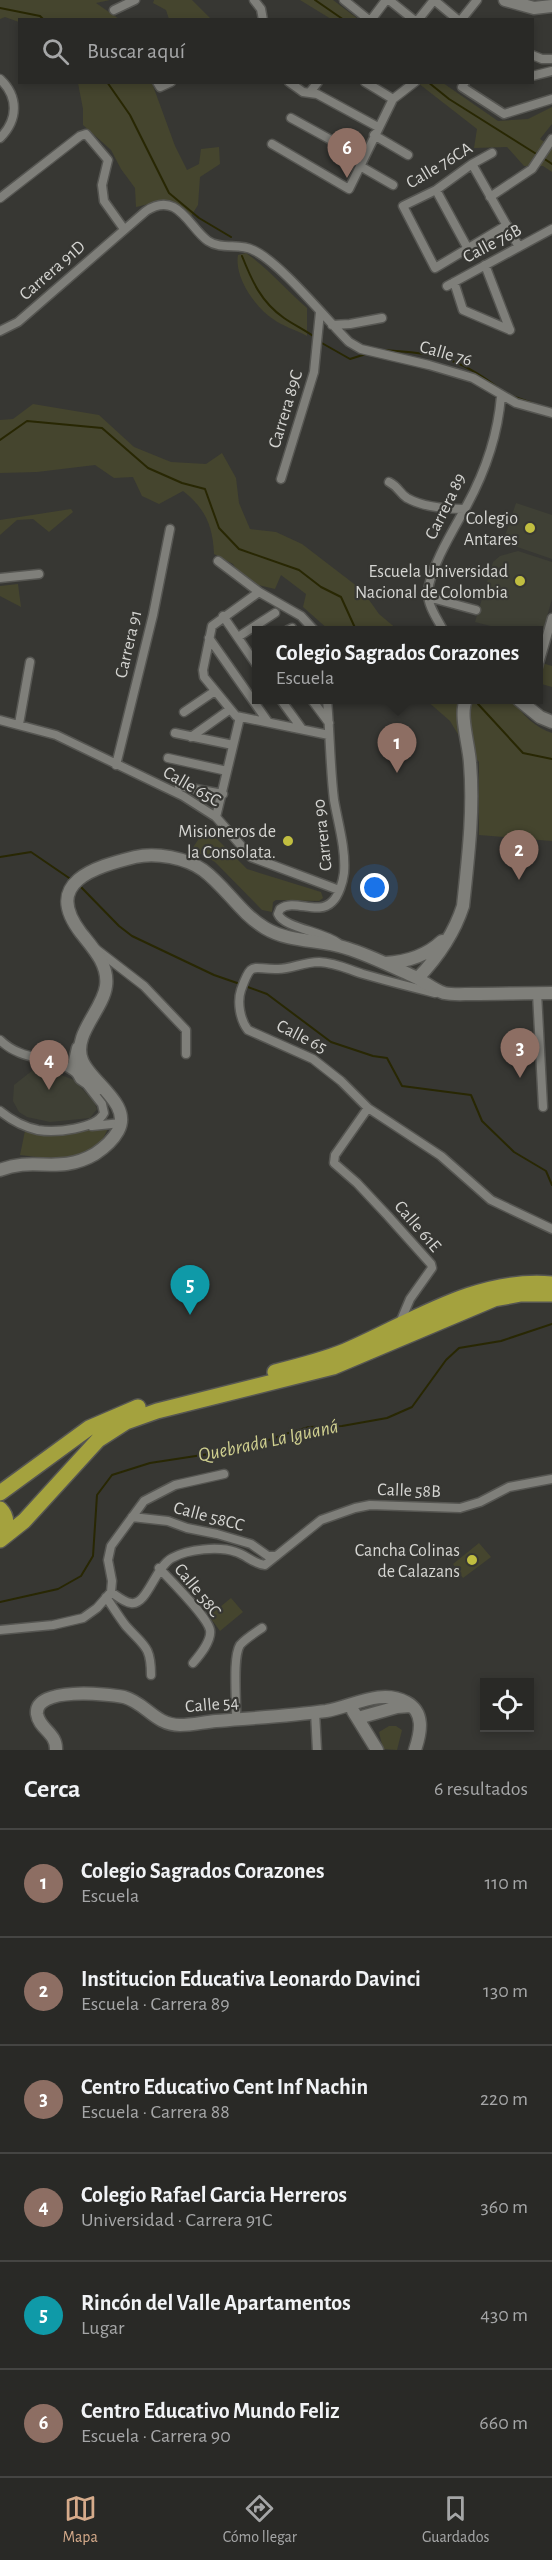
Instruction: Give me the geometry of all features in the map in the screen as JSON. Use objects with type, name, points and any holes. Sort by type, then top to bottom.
[{"type":"highway","points":[[0,1493],[89,1428],[115,1416],[155,1402],[328,1358],[474,1293],[504,1285],[532,1282],[552,1284]]},
{"type":"highway","points":[[0,1539],[24,1521],[98,1440],[126,1422],[157,1411],[333,1367],[495,1299],[521,1294],[552,1294]]},
{"type":"highway","points":[[0,1509],[7,1521],[5,1528],[0,1531]]},
{"type":"street","points":[[114,10],[135,0]]},
{"type":"street","points":[[254,0],[263,18]]},
{"type":"street","points":[[344,0],[367,18]]},
{"type":"street","points":[[372,18],[388,0],[413,18]]},
{"type":"street","points":[[418,18],[434,0],[457,18]]},
{"type":"street","points":[[462,18],[477,0]]},
{"type":"street","points":[[505,0],[534,8],[552,6]]},
{"type":"street","points":[[534,55],[549,59]]},
{"type":"street","points":[[534,76],[552,71]]},
{"type":"street","points":[[0,79],[11,92],[14,106],[11,125],[0,138]]},
{"type":"street","name":"Calle 76CA","points":[[292,84],[303,92],[310,92],[376,131],[408,155]]},
{"type":"street","points":[[310,92],[316,84]]},
{"type":"street","points":[[368,84],[393,99]]},
{"type":"street","points":[[272,144],[349,189],[393,99],[412,84]]},
{"type":"street","points":[[464,85],[504,114],[552,99]]},
{"type":"street","points":[[291,118],[362,162],[393,185]]},
{"type":"street","points":[[0,198],[80,136],[86,134],[108,162],[102,185],[104,201],[124,230]]},
{"type":"street","points":[[490,197],[532,169],[552,139]]},
{"type":"street","name":"Calle 76CA","points":[[435,268],[403,206],[436,190],[472,164],[492,153]]},
{"type":"street","points":[[472,164],[519,247]]},
{"type":"street","points":[[436,190],[467,247]]},
{"type":"street","name":"Calle 76","points":[[152,207],[165,205],[182,212],[208,241],[214,244],[255,250],[349,342],[361,349],[473,378],[516,403],[552,413]]},
{"type":"street","name":"Carrera 91D","points":[[0,331],[22,318],[152,207]]},
{"type":"street","name":"Calle 76B","points":[[435,268],[507,225]]},
{"type":"street","name":"Calle 76B","points":[[485,265],[510,330],[463,310],[451,284],[485,265],[552,229]]},
{"type":"street","name":"Carrera 89C","points":[[281,479],[315,372],[320,312]]},
{"type":"street","points":[[332,325],[382,318]]},
{"type":"street","name":"Carrera 89","points":[[428,597],[441,556],[477,485],[495,438],[501,396]]},
{"type":"street","points":[[389,482],[410,499],[445,508],[465,509]]},
{"type":"street","name":"Carrera 91","points":[[116,765],[138,684],[170,529]]},
{"type":"street","points":[[218,561],[259,592],[302,616],[311,626]]},
{"type":"street","points":[[0,578],[39,574]]},
{"type":"street","points":[[259,592],[213,624],[203,673],[229,710],[240,717],[329,735]]},
{"type":"street","points":[[428,597],[476,610]]},
{"type":"street","points":[[428,597],[441,626]]},
{"type":"street","points":[[255,626],[275,613]]},
{"type":"street","points":[[223,616],[252,655]]},
{"type":"street","points":[[543,650],[552,618]]},
{"type":"street","points":[[238,637],[252,628]]},
{"type":"street","points":[[209,638],[252,699]]},
{"type":"street","points":[[19,724],[30,662]]},
{"type":"street","points":[[184,712],[215,691]]},
{"type":"street","points":[[255,704],[268,722]]},
{"type":"street","points":[[284,704],[302,729]]},
{"type":"street","points":[[316,704],[329,723]]},
{"type":"street","name":"Carrera 90","points":[[327,704],[334,797],[344,873],[334,900],[326,905],[317,908],[287,906],[280,909],[278,914],[286,924],[326,935],[343,947]]},
{"type":"street","points":[[418,978],[431,964],[454,929],[463,906],[471,814],[469,747],[463,713],[465,704]]},
{"type":"street","points":[[526,704],[540,717],[552,722]]},
{"type":"street","points":[[191,737],[229,710]]},
{"type":"street","points":[[216,817],[240,717]]},
{"type":"street","name":"Calle 65C","points":[[0,720],[56,735],[183,796],[216,817],[251,857],[339,890]]},
{"type":"street","points":[[175,733],[233,745]]},
{"type":"street","points":[[168,758],[227,771]]},
{"type":"street","points":[[179,786],[223,794]]},
{"type":"street","points":[[0,1170],[22,1164],[56,1166],[77,1163],[108,1144],[121,1123],[118,1108],[106,1093],[73,1062],[106,988],[105,970],[92,946],[74,921],[68,898],[73,883],[82,876],[139,856],[172,858],[193,865],[207,873],[245,913],[269,930],[289,938],[343,947],[418,978],[443,993]]},
{"type":"street","points":[[382,963],[420,956],[438,945],[454,929]]},
{"type":"street","points":[[92,946],[144,986],[186,1030],[186,1054]]},
{"type":"street","name":"Calle 65","points":[[552,993],[438,994],[359,973],[340,964],[318,962],[300,963],[277,969],[256,967],[246,976],[239,1003],[248,1029],[313,1059],[341,1081],[368,1108],[441,1156],[490,1200],[552,1229]]},
{"type":"street","points":[[537,993],[543,1107]]},
{"type":"street","points":[[76,1128],[98,1121],[104,1113],[80,1056],[83,1036]]},
{"type":"street","points":[[0,1040],[12,1050],[29,1058],[63,1065],[87,1077]]},
{"type":"street","points":[[63,1065],[78,1048]]},
{"type":"street","name":"Calle 61E","points":[[368,1108],[335,1155],[334,1163],[357,1183],[431,1264],[429,1276],[410,1299]]},
{"type":"street","points":[[0,1111],[18,1124],[38,1130],[121,1123]]},
{"type":"street","points":[[410,1299],[416,1310],[427,1312]]},
{"type":"street","points":[[399,1325],[410,1299]]},
{"type":"street","points":[[0,1630],[53,1625],[83,1618],[109,1595],[112,1581],[108,1560],[111,1546],[144,1501],[159,1491],[175,1485],[224,1474]]},
{"type":"street","name":"Calle 58B","points":[[275,1556],[321,1520],[356,1508],[381,1505],[460,1508],[480,1502],[509,1487],[552,1479]]},
{"type":"street","name":"Calle 58CC","points":[[132,1517],[168,1521],[187,1528],[217,1534],[250,1544],[268,1556],[275,1556]]},
{"type":"street","name":"Calle 58C","points":[[109,1595],[129,1603],[138,1603],[144,1598],[159,1568],[172,1557],[204,1550],[233,1551],[259,1565],[268,1564],[275,1556]]},
{"type":"street","name":"Calle 58C","points":[[159,1568],[200,1613],[210,1630],[209,1639],[193,1663]]},
{"type":"street","points":[[109,1595],[125,1625],[148,1648],[151,1676]]},
{"type":"street","points":[[236,1720],[238,1650],[245,1640],[262,1628]]},
{"type":"street","name":"Calle 54","points":[[56,1750],[55,1739],[40,1722],[37,1710],[44,1700],[74,1693],[124,1697],[155,1719],[173,1724],[315,1712],[386,1697],[405,1701],[411,1706]]},
{"type":"street","points":[[350,1705],[377,1750]]},
{"type":"street","points":[[358,1718],[397,1707],[411,1706],[420,1717],[421,1724],[415,1750]]},
{"type":"street","points":[[315,1712],[317,1750]]},
{"type":"shaded area","name":"Colegio Antares","points":[[516,503],[552,515],[552,559],[503,542]]},
{"type":"shaded area","name":"Escuela Universidad Nacional de Colombia","points":[[518,551],[552,562],[552,599],[543,630],[543,626],[490,626],[475,622],[493,562],[500,556]]},
{"type":"shaded area","points":[[38,1066],[74,1080],[94,1102],[97,1109],[90,1118],[50,1122],[27,1117],[19,1112],[13,1101],[14,1085]]},
{"type":"green space","points":[[0,0],[110,0],[96,3],[118,18],[18,18],[18,22],[5,17],[0,19]]},
{"type":"green space","points":[[154,0],[192,0],[210,18],[169,18],[166,10],[153,3]]},
{"type":"green space","points":[[300,0],[333,0],[357,18],[329,18]]},
{"type":"green space","points":[[78,84],[152,84],[175,146],[187,170],[199,164],[201,149],[219,147],[220,164],[200,177],[198,205],[191,216],[165,203],[136,207],[135,188],[111,150],[83,125],[83,109]]},
{"type":"green space","points":[[419,84],[444,84],[498,121],[528,119],[552,107],[552,124],[540,139],[552,147],[552,172],[543,166],[524,166],[507,147],[474,148],[477,129]]},
{"type":"green space","points":[[246,253],[307,308],[307,336],[266,314],[247,291],[239,273],[238,264],[238,255]]},
{"type":"green space","points":[[33,404],[99,415],[134,447],[171,462],[206,464],[222,453],[236,478],[239,503],[250,529],[276,532],[302,544],[362,590],[379,614],[393,626],[324,626],[303,607],[306,594],[281,575],[275,589],[245,582],[233,564],[214,554],[210,526],[197,504],[183,491],[159,504],[142,496],[133,477],[114,478],[95,465],[37,472],[0,473],[0,420],[13,419]]},
{"type":"green space","points":[[71,509],[73,512],[49,532],[33,519],[17,520],[0,535],[0,520]]},
{"type":"green space","points":[[18,584],[21,607],[0,596],[0,586]]},
{"type":"green space","points":[[543,663],[552,666],[552,687],[543,684]]},
{"type":"green space","points":[[431,704],[516,704],[530,720],[540,728],[552,733],[552,841],[479,835],[479,762],[450,721]]},
{"type":"green space","points":[[206,828],[247,869],[321,892],[323,898],[319,901],[276,900],[273,902],[272,912],[262,910],[215,862],[192,849]]},
{"type":"green space","points":[[109,1127],[99,1144],[91,1150],[72,1157],[20,1155],[25,1131],[53,1134]]},
{"type":"green space","name":"Cancha Colinas de Calazans","points":[[479,1543],[491,1557],[463,1578],[453,1564]]},
{"type":"green space","points":[[231,1598],[243,1612],[220,1631],[209,1616]]},
{"type":"green space","points":[[389,1726],[396,1726],[402,1730],[397,1750],[383,1749],[379,1732]]},
{"type":"waterway","points":[[315,0],[341,18]]},
{"type":"waterway","points":[[0,8],[42,18]]},
{"type":"waterway","points":[[108,84],[130,115],[169,193],[199,218],[231,237]]},
{"type":"waterway","points":[[430,84],[449,99],[538,155]]},
{"type":"waterway","points":[[543,158],[552,164]]},
{"type":"waterway","points":[[242,256],[254,282],[269,305],[284,318],[316,338]]},
{"type":"waterway","points":[[320,342],[350,359],[366,354]]},
{"type":"waterway","points":[[383,350],[430,355],[456,362],[497,387]]},
{"type":"waterway","points":[[509,395],[532,403]]},
{"type":"waterway","points":[[0,440],[27,421],[102,428],[148,468],[182,483],[205,489],[219,528],[239,549],[299,570],[321,587],[341,597],[354,626]]},
{"type":"waterway","points":[[478,704],[523,753],[552,759]]},
{"type":"waterway","points":[[0,857],[31,852],[72,880]]},
{"type":"waterway","points":[[79,885],[119,926],[132,936],[214,975],[240,984]]},
{"type":"waterway","points":[[245,986],[267,994],[331,1042],[373,1056],[387,1058],[402,1086],[471,1095],[482,1121],[514,1152],[546,1171],[552,1185]]},
{"type":"waterway","name":"Quebrada La Iguaná","points":[[0,1602],[58,1589],[81,1576],[93,1556],[97,1495],[112,1475],[150,1463],[248,1448],[309,1427],[342,1426],[387,1418],[412,1407],[446,1360],[459,1348],[501,1341],[552,1324]]},
{"type":"place","name":"Centro Educativo Mundo Feliz","points":[[347,178]]},
{"type":"place","name":"Colegio Antares","points":[[530,528]]},
{"type":"place","name":"Escuela Universidad Nacional de Colombia","points":[[520,581]]},
{"type":"place","name":"Colegio Sagrados Corazones","points":[[397,773]]},
{"type":"place","name":"Misioneros de la Consolata.","points":[[288,841]]},
{"type":"place","name":"Institucion Educativa Leonardo Davinci","points":[[519,880]]},
{"type":"place","name":"Centro Educativo Cent Inf Nachin","points":[[520,1078]]},
{"type":"place","name":"Colegio Rafael Garcia Herreros","points":[[49,1090]]},
{"type":"place","name":"Rincón del Valle Apartamentos","points":[[190,1315]]},
{"type":"place","name":"Cancha Colinas de Calazans","points":[[472,1560]]}]
